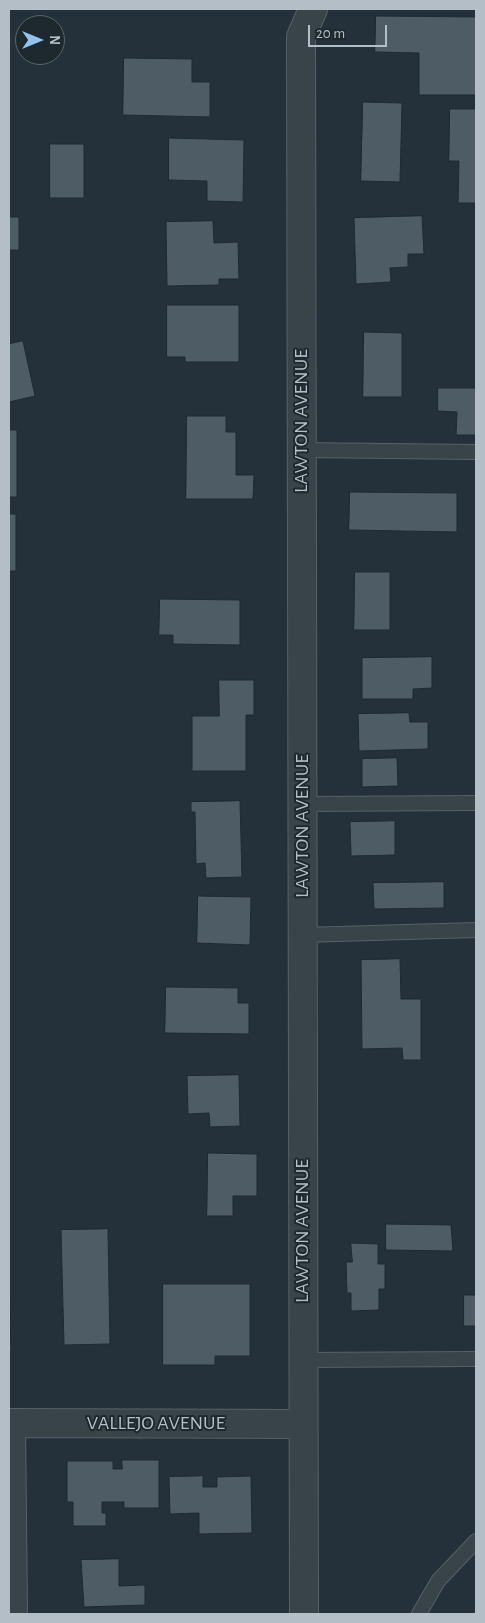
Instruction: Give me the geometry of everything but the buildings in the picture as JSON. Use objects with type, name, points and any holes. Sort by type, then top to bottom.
[{"type":"street","name":"LAWTON AVENUE","points":[[304,1614],[302,1424],[301,37],[313,9]]},
{"type":"street","name":"VALLEJO AVENUE","points":[[10,1423],[302,1424]]},
{"type":"street","points":[[10,1423],[13,1614]]},
{"type":"lane","points":[[301,450],[476,452]]},
{"type":"lane","points":[[302,804],[476,803]]},
{"type":"lane","points":[[302,934],[476,930]]},
{"type":"lane","points":[[302,1360],[476,1359]]},
{"type":"lane","points":[[419,1614],[438,1581],[476,1541]]}]
